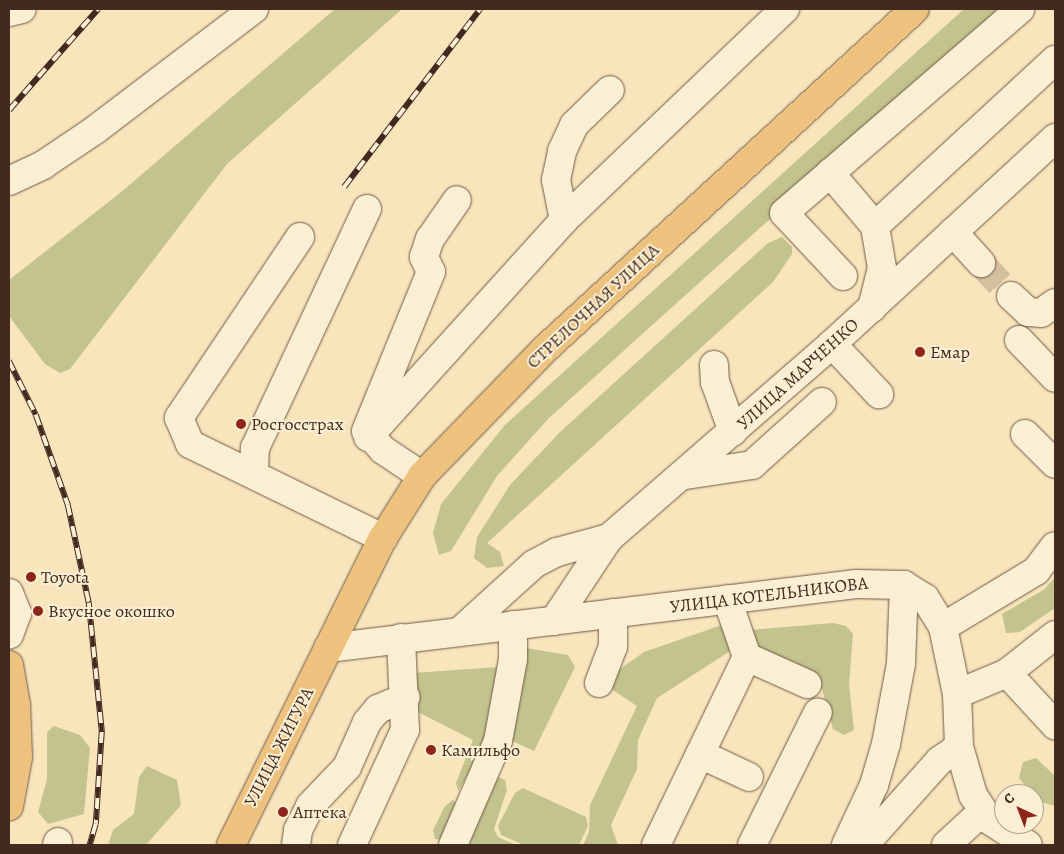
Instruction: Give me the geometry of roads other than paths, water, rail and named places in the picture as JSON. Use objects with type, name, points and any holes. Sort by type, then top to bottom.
[{"type":"main road","name":"СТРЕЛОЧНАЯ УЛИЦА","points":[[328,648],[383,538],[422,476],[545,349],[915,9]]},
{"type":"main road","name":"УЛИЦА ЖИГУРА","points":[[231,845],[328,648]]},
{"type":"main road","points":[[9,664],[16,705],[18,758],[9,806]]},
{"type":"street","points":[[9,12],[22,9]]},
{"type":"street","points":[[9,181],[43,165],[95,130],[254,9]]},
{"type":"street","points":[[368,437],[564,220],[785,9]]},
{"type":"street","points":[[843,276],[784,213],[1020,9]]},
{"type":"street","points":[[875,226],[1055,60]]},
{"type":"street","points":[[564,220],[556,180],[562,151],[574,124],[610,90]]},
{"type":"street","name":"УЛИЦА МАРЧЕНКО","points":[[554,621],[609,538],[686,475],[872,308],[1055,138]]},
{"type":"street","points":[[830,173],[875,226],[882,268],[872,308]]},
{"type":"street","points":[[368,437],[368,422],[431,272],[424,257],[430,239],[457,200]]},
{"type":"street","points":[[254,472],[255,448],[367,209]]},
{"type":"street","points":[[954,232],[981,263]]},
{"type":"street","points":[[300,237],[179,418],[190,444],[254,472],[383,538]]},
{"type":"street","points":[[1012,296],[1028,312],[1041,313],[1055,303]]},
{"type":"street","points":[[1020,340],[1055,378]]},
{"type":"street","points":[[832,344],[879,394]]},
{"type":"street","points":[[714,365],[715,382],[733,432]]},
{"type":"street","points":[[686,475],[752,465],[822,402]]},
{"type":"street","points":[[1025,434],[1055,464]]},
{"type":"street","points":[[368,437],[422,476]]},
{"type":"street","points":[[459,632],[534,564],[557,552],[609,538]]},
{"type":"street","points":[[943,627],[1036,571],[1055,546]]},
{"type":"street","name":"УЛИЦА КОТЕЛЬНИКОВА","points":[[328,648],[856,584],[904,585]]},
{"type":"street","points":[[846,845],[874,785],[886,744],[900,664],[904,585],[925,598],[943,627],[957,694],[959,747],[982,812],[1015,843]]},
{"type":"street","points":[[9,593],[17,612],[9,634]]},
{"type":"street","points":[[656,845],[747,658],[728,599]]},
{"type":"street","points":[[599,683],[613,647],[613,613]]},
{"type":"street","points":[[453,845],[498,741],[513,660],[513,625]]},
{"type":"street","points":[[957,694],[1007,673],[1055,636]]},
{"type":"street","points":[[352,845],[405,730],[406,697],[401,638]]},
{"type":"street","points":[[747,658],[807,684]]},
{"type":"street","points":[[1007,673],[1055,725]]},
{"type":"street","points":[[296,845],[298,830],[310,806],[347,767],[367,722],[378,709],[406,697]]},
{"type":"street","points":[[752,845],[818,712]]},
{"type":"street","points":[[864,845],[939,761],[959,747]]},
{"type":"street","points":[[700,754],[749,777]]},
{"type":"street","points":[[767,845],[778,824],[772,805]]},
{"type":"street","points":[[946,845],[982,812]]},
{"type":"tunnel","points":[[981,263],[1011,296]]},
{"type":"railway","points":[[9,110],[98,9]]},
{"type":"railway","points":[[344,187],[480,9]]},
{"type":"railway","points":[[9,361],[36,415],[68,505],[89,603],[102,732],[96,824],[90,845]]},
{"type":"place","name":"Емар","points":[[920,352]]},
{"type":"place","name":"Росгосстрах","points":[[241,424]]},
{"type":"place","name":"Toyota","points":[[31,577]]},
{"type":"place","name":"Вкусное окошко","points":[[38,611]]},
{"type":"place","name":"Камильфо","points":[[431,750]]},
{"type":"place","name":"Аптека","points":[[283,812]]}]
